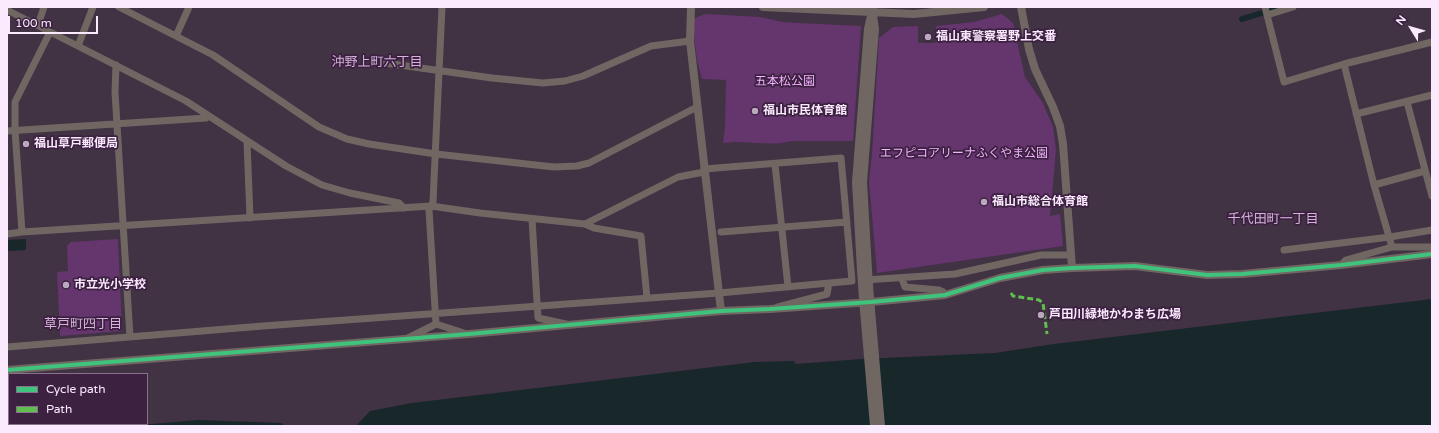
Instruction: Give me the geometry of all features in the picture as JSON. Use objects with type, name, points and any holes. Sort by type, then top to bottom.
[{"type":"street","points":[[38,25],[44,7]]},
{"type":"street","points":[[78,46],[94,7]]},
{"type":"street","points":[[119,7],[213,55],[320,127],[347,139],[369,144],[436,154],[554,167],[577,166],[589,163],[697,107]]},
{"type":"street","points":[[176,36],[189,7]]},
{"type":"street","points":[[436,324],[430,210],[433,202],[436,154],[442,7]]},
{"type":"street","points":[[691,7],[690,41],[721,311]]},
{"type":"street","points":[[763,7],[915,11],[984,7]]},
{"type":"street","points":[[1021,7],[1034,69],[1053,107],[1060,126],[1063,144],[1072,268]]},
{"type":"street","points":[[1265,7],[1284,82],[1344,64],[1432,42]]},
{"type":"street","points":[[1267,15],[1293,7]]},
{"type":"street","points":[[7,10],[186,101],[286,166],[322,185],[350,193],[399,203],[404,208]]},
{"type":"street","points":[[873,10],[875,29],[863,182],[864,270],[881,426]]},
{"type":"street","points":[[22,232],[15,130],[15,102],[50,32]]},
{"type":"street","points":[[378,62],[543,83],[565,81],[582,76],[651,46],[690,41]]},
{"type":"street","points":[[1344,64],[1374,185],[1392,247]]},
{"type":"street","points":[[116,65],[115,92],[130,337]]},
{"type":"street","points":[[1356,114],[1432,95]]},
{"type":"street","points":[[1407,102],[1432,196]]},
{"type":"street","points":[[7,131],[206,118],[209,116]]},
{"type":"street","points":[[247,141],[250,218]]},
{"type":"street","points":[[585,224],[678,177],[704,171],[842,158],[852,281]]},
{"type":"street","points":[[776,164],[788,287]]},
{"type":"street","points":[[1374,185],[1425,171]]},
{"type":"street","points":[[7,234],[431,206],[585,224],[594,228],[641,236],[647,298]]},
{"type":"street","points":[[532,219],[538,318],[574,325]]},
{"type":"street","points":[[721,232],[847,222]]},
{"type":"street","points":[[1284,250],[1390,237],[1432,230]]},
{"type":"street","points":[[1341,265],[1346,260],[1392,247],[1432,247]]},
{"type":"street","points":[[7,370],[468,334],[721,311],[770,310],[867,303],[945,295],[1000,278],[1043,270],[1135,266],[1208,275],[1242,274],[1341,265],[1432,254]]},
{"type":"street","points":[[7,347],[954,274],[1041,256],[1071,255]]},
{"type":"street","points":[[902,278],[905,287],[939,290],[945,295]]},
{"type":"street","points":[[770,310],[808,298],[827,294],[829,283]]},
{"type":"street","points":[[867,303],[874,426]]},
{"type":"street","points":[[408,338],[436,324],[468,334]]},
{"type":"green space","name":"五本松公園","points":[[705,14],[760,17],[783,22],[861,26],[853,141],[791,141],[771,144],[736,142],[723,143],[726,80],[702,79],[697,60],[692,21],[695,18]]},
{"type":"green space","name":"エフピコアリーナふくやま公園","points":[[1002,14],[1013,23],[1025,77],[1043,103],[1053,127],[1056,150],[1050,216],[1060,214],[1063,246],[877,273],[869,182],[879,38],[893,27],[918,26],[918,43],[936,43],[936,26],[974,22]]},
{"type":"green space","points":[[118,239],[122,331],[60,336],[57,272],[68,271],[67,246],[71,242]]},
{"type":"shaded area","points":[[26,239],[26,250],[7,251],[7,240]]},
{"type":"shaded area","points":[[1432,299],[1432,426],[356,426],[370,411],[412,403],[755,362],[794,361],[796,364],[862,359],[995,353],[1054,344]]},
{"type":"shaded area","points":[[198,420],[281,423],[285,426],[129,426]]},
{"type":"waterway","points":[[1270,8],[1275,7]]},
{"type":"waterway","points":[[1242,19],[1262,13]]},
{"type":"marked path","points":[[1011,293],[1013,296],[1039,300],[1043,303],[1047,334]]},
{"type":"cycle path","points":[[7,370],[469,334],[721,311],[871,302],[945,295],[1000,278],[1043,270],[1135,266],[1207,275],[1242,274],[1341,265],[1432,254]]},
{"type":"place","name":"福山東警察署野上交番","points":[[928,37]]},
{"type":"place","name":"福山市民体育館","points":[[755,111]]},
{"type":"place","name":"福山草戸郵便局","points":[[26,144]]},
{"type":"place","name":"福山市総合体育館","points":[[984,202]]},
{"type":"place","name":"市立光小学校","points":[[66,285]]},
{"type":"place","name":"芦田川緑地かわまち広場","points":[[1041,315]]},
{"type":"district","name":"沖野上町六丁目","points":[[377,63]]},
{"type":"district","name":"千代田町一丁目","points":[[1273,220]]},
{"type":"district","name":"草戸町四丁目","points":[[83,325]]}]
